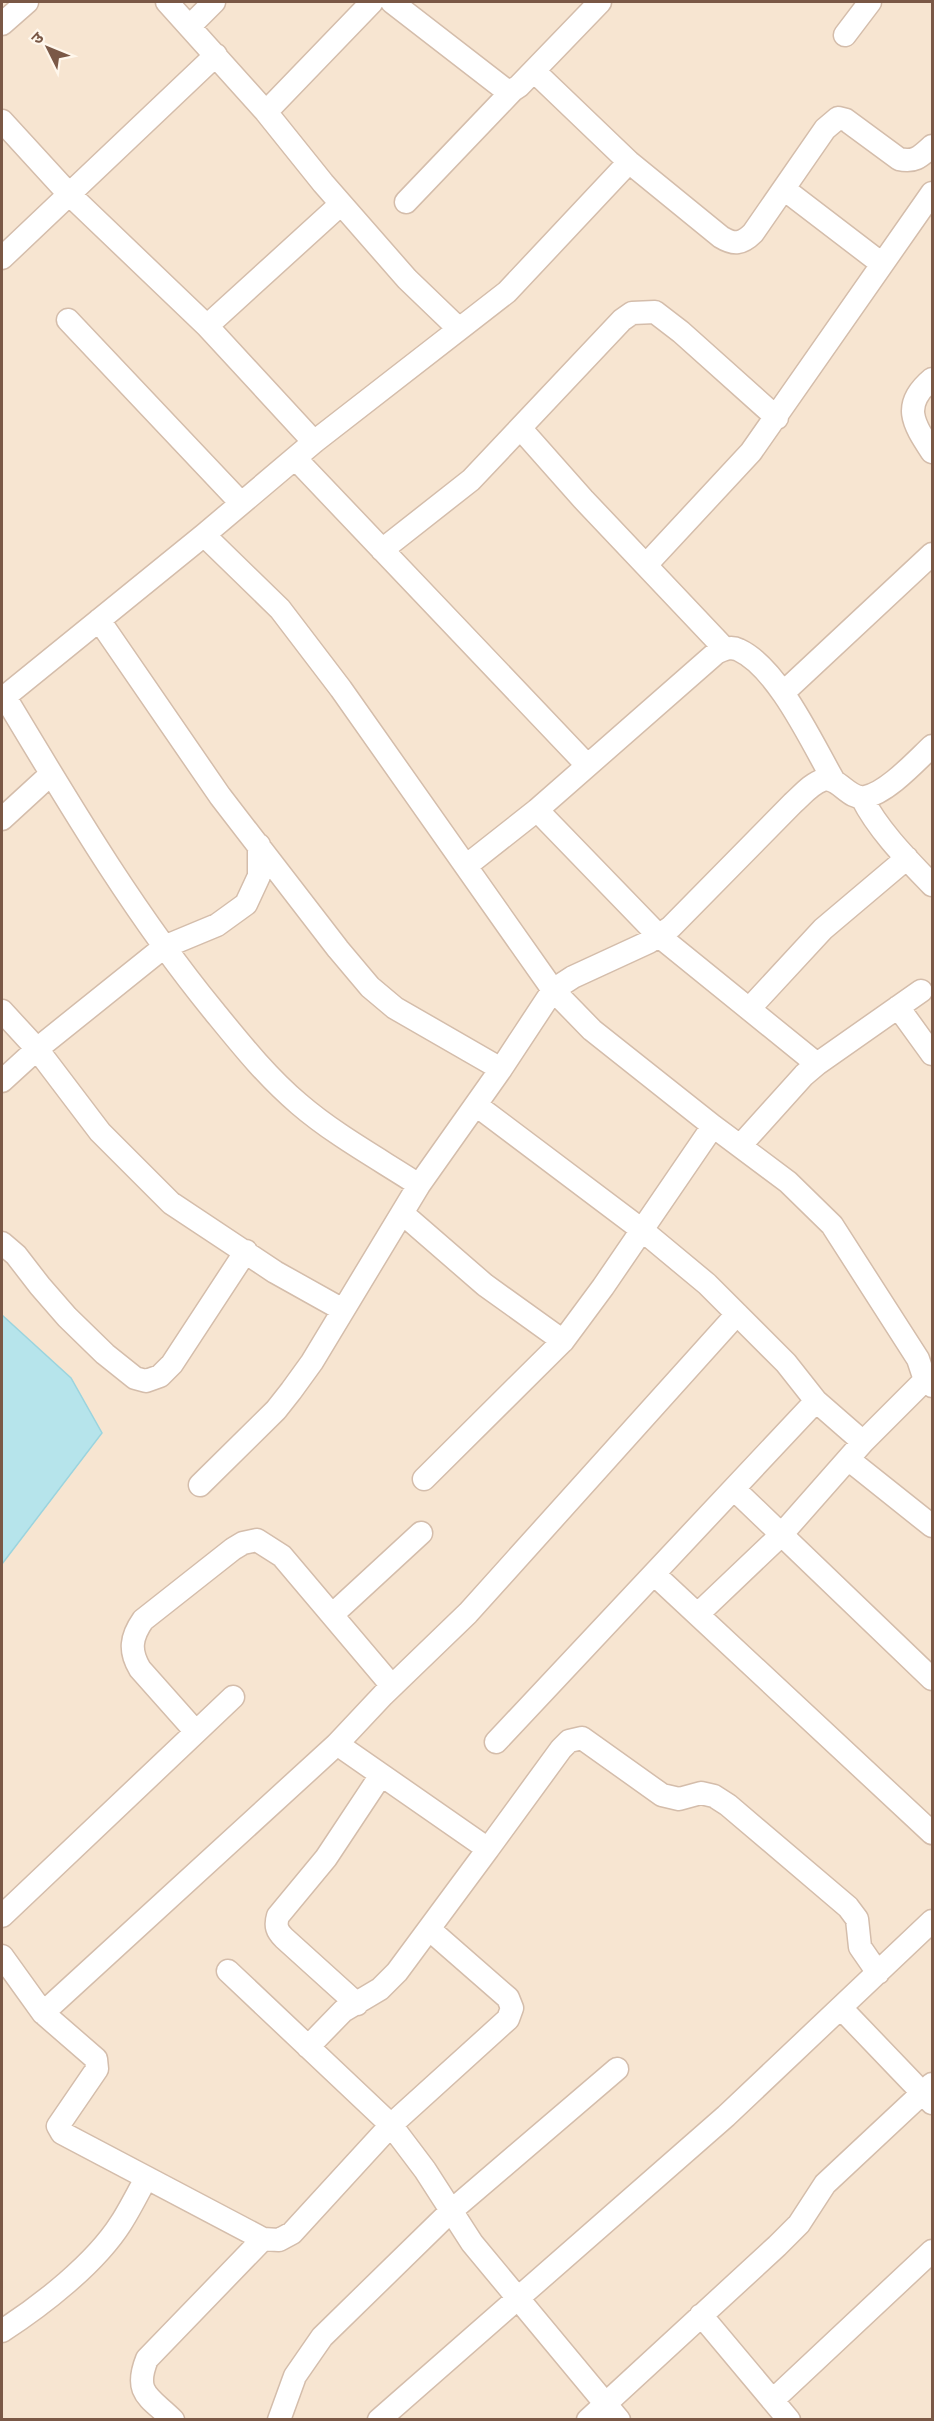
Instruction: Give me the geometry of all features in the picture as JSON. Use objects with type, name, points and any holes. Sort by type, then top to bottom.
[{"type":"street","points":[[2,24],[27,2]]},
{"type":"street","points":[[167,2],[216,54],[407,279],[459,329]]},
{"type":"street","points":[[190,26],[214,2]]},
{"type":"street","points":[[266,112],[372,2]]},
{"type":"street","points":[[392,2],[501,89],[513,90]]},
{"type":"street","points":[[406,202],[600,2]]},
{"type":"street","points":[[845,35],[870,2]]},
{"type":"street","points":[[2,258],[216,54]]},
{"type":"street","points":[[534,71],[628,162],[721,237],[736,243],[744,242],[753,233],[825,129],[838,118],[846,120],[899,159],[909,161],[917,159],[933,146]]},
{"type":"street","points":[[2,121],[68,193],[207,326],[314,442]]},
{"type":"street","points":[[419,1185],[336,1132],[292,1098],[241,1044],[164,947],[109,868],[3,698],[204,535],[314,442],[507,292],[628,162]]},
{"type":"street","points":[[784,189],[882,264]]},
{"type":"street","points":[[645,565],[751,452],[933,193]]},
{"type":"street","points":[[207,326],[341,204]]},
{"type":"street","points":[[382,550],[471,480],[622,320],[632,313],[655,312],[681,332],[777,418]]},
{"type":"street","points":[[68,320],[241,503]]},
{"type":"street","points":[[933,379],[921,388],[915,398],[912,413],[918,430],[933,452]]},
{"type":"street","points":[[521,429],[583,499],[725,649]]},
{"type":"street","points":[[295,458],[587,765]]},
{"type":"street","points":[[204,535],[280,609],[341,689],[553,990],[592,1030],[788,1182],[832,1225],[918,1359],[929,1383],[863,1442],[781,1535],[698,1614]]},
{"type":"street","points":[[783,693],[933,554]]},
{"type":"street","points":[[99,620],[220,796],[370,987],[395,1008],[501,1069]]},
{"type":"street","points":[[466,866],[537,810],[717,653],[725,649],[737,649],[752,659],[783,693],[834,781],[850,794],[862,798],[875,794],[933,746]]},
{"type":"street","points":[[2,819],[51,774]]},
{"type":"street","points":[[200,1485],[276,1410],[312,1362],[419,1185],[476,1106],[553,990],[573,977],[659,936],[671,927],[793,803],[814,785],[824,780],[834,781]]},
{"type":"street","points":[[862,798],[868,811],[933,885]]},
{"type":"street","points":[[537,810],[659,936],[817,1064]]},
{"type":"street","points":[[2,1081],[164,947],[217,926],[246,904],[259,876],[259,845]]},
{"type":"street","points":[[749,1009],[823,929],[907,858]]},
{"type":"street","points":[[740,1146],[804,1075],[921,991]]},
{"type":"street","points":[[898,1007],[933,1054]]},
{"type":"street","points":[[2,1011],[37,1050],[100,1132],[171,1203],[275,1272],[343,1310]]},
{"type":"street","points":[[476,1106],[642,1230],[707,1284],[786,1364],[816,1401],[863,1442]]},
{"type":"street","points":[[424,1479],[562,1341],[713,1126]]},
{"type":"street","points":[[402,1213],[485,1285],[562,1341]]},
{"type":"street","points":[[2,1243],[16,1255],[40,1286],[105,1354],[135,1378],[146,1381],[160,1376],[172,1364],[246,1251]]},
{"type":"street","points":[[43,2013],[337,1744],[392,1686],[468,1613],[737,1314]]},
{"type":"street","points":[[495,1742],[816,1401]]},
{"type":"street","points":[[848,1459],[933,1526]]},
{"type":"street","points":[[734,1489],[933,1679]]},
{"type":"street","points":[[332,1615],[421,1533]]},
{"type":"street","points":[[196,1732],[134,1659],[132,1643],[136,1630],[143,1620],[243,1543],[257,1540],[282,1556],[392,1686]]},
{"type":"street","points":[[654,1574],[933,1833]]},
{"type":"street","points":[[2,1916],[233,1697]]},
{"type":"street","points":[[308,2047],[344,2011],[381,1989],[398,1972],[561,1749],[569,1741],[582,1738],[662,1795],[679,1799],[700,1793],[714,1796],[728,1805],[848,1907],[856,1919],[860,1947],[878,1973]]},
{"type":"street","points":[[337,1744],[488,1849]]},
{"type":"street","points":[[357,2004],[284,1938],[278,1932],[276,1924],[278,1916],[326,1858],[381,1775]]},
{"type":"street","points":[[379,2420],[726,2116],[933,1921]]},
{"type":"street","points":[[2,1956],[43,2013],[96,2059],[97,2069],[58,2126],[62,2133],[263,2239],[279,2240],[292,2233],[391,2125],[508,2019],[512,2008],[500,1990],[429,1929]]},
{"type":"street","points":[[228,1971],[391,2125],[425,2170],[472,2243],[612,2411]]},
{"type":"street","points":[[588,2420],[612,2411],[701,2315],[799,2224],[825,2184],[847,2162],[930,2094],[841,2007]]},
{"type":"street","points":[[279,2420],[295,2376],[322,2337],[451,2211],[617,2069]]},
{"type":"street","points":[[2,2331],[45,2301],[99,2250],[121,2223],[146,2178]]},
{"type":"street","points":[[173,2420],[142,2389],[140,2376],[147,2359],[263,2239]]},
{"type":"street","points":[[773,2400],[933,2252]]},
{"type":"street","points":[[701,2315],[789,2420]]},
{"type":"shaded area","points":[[2,2],[932,2],[932,2419],[2,2419]]},
{"type":"water","points":[[2,1315],[71,1378],[102,1433],[2,1564]]}]
